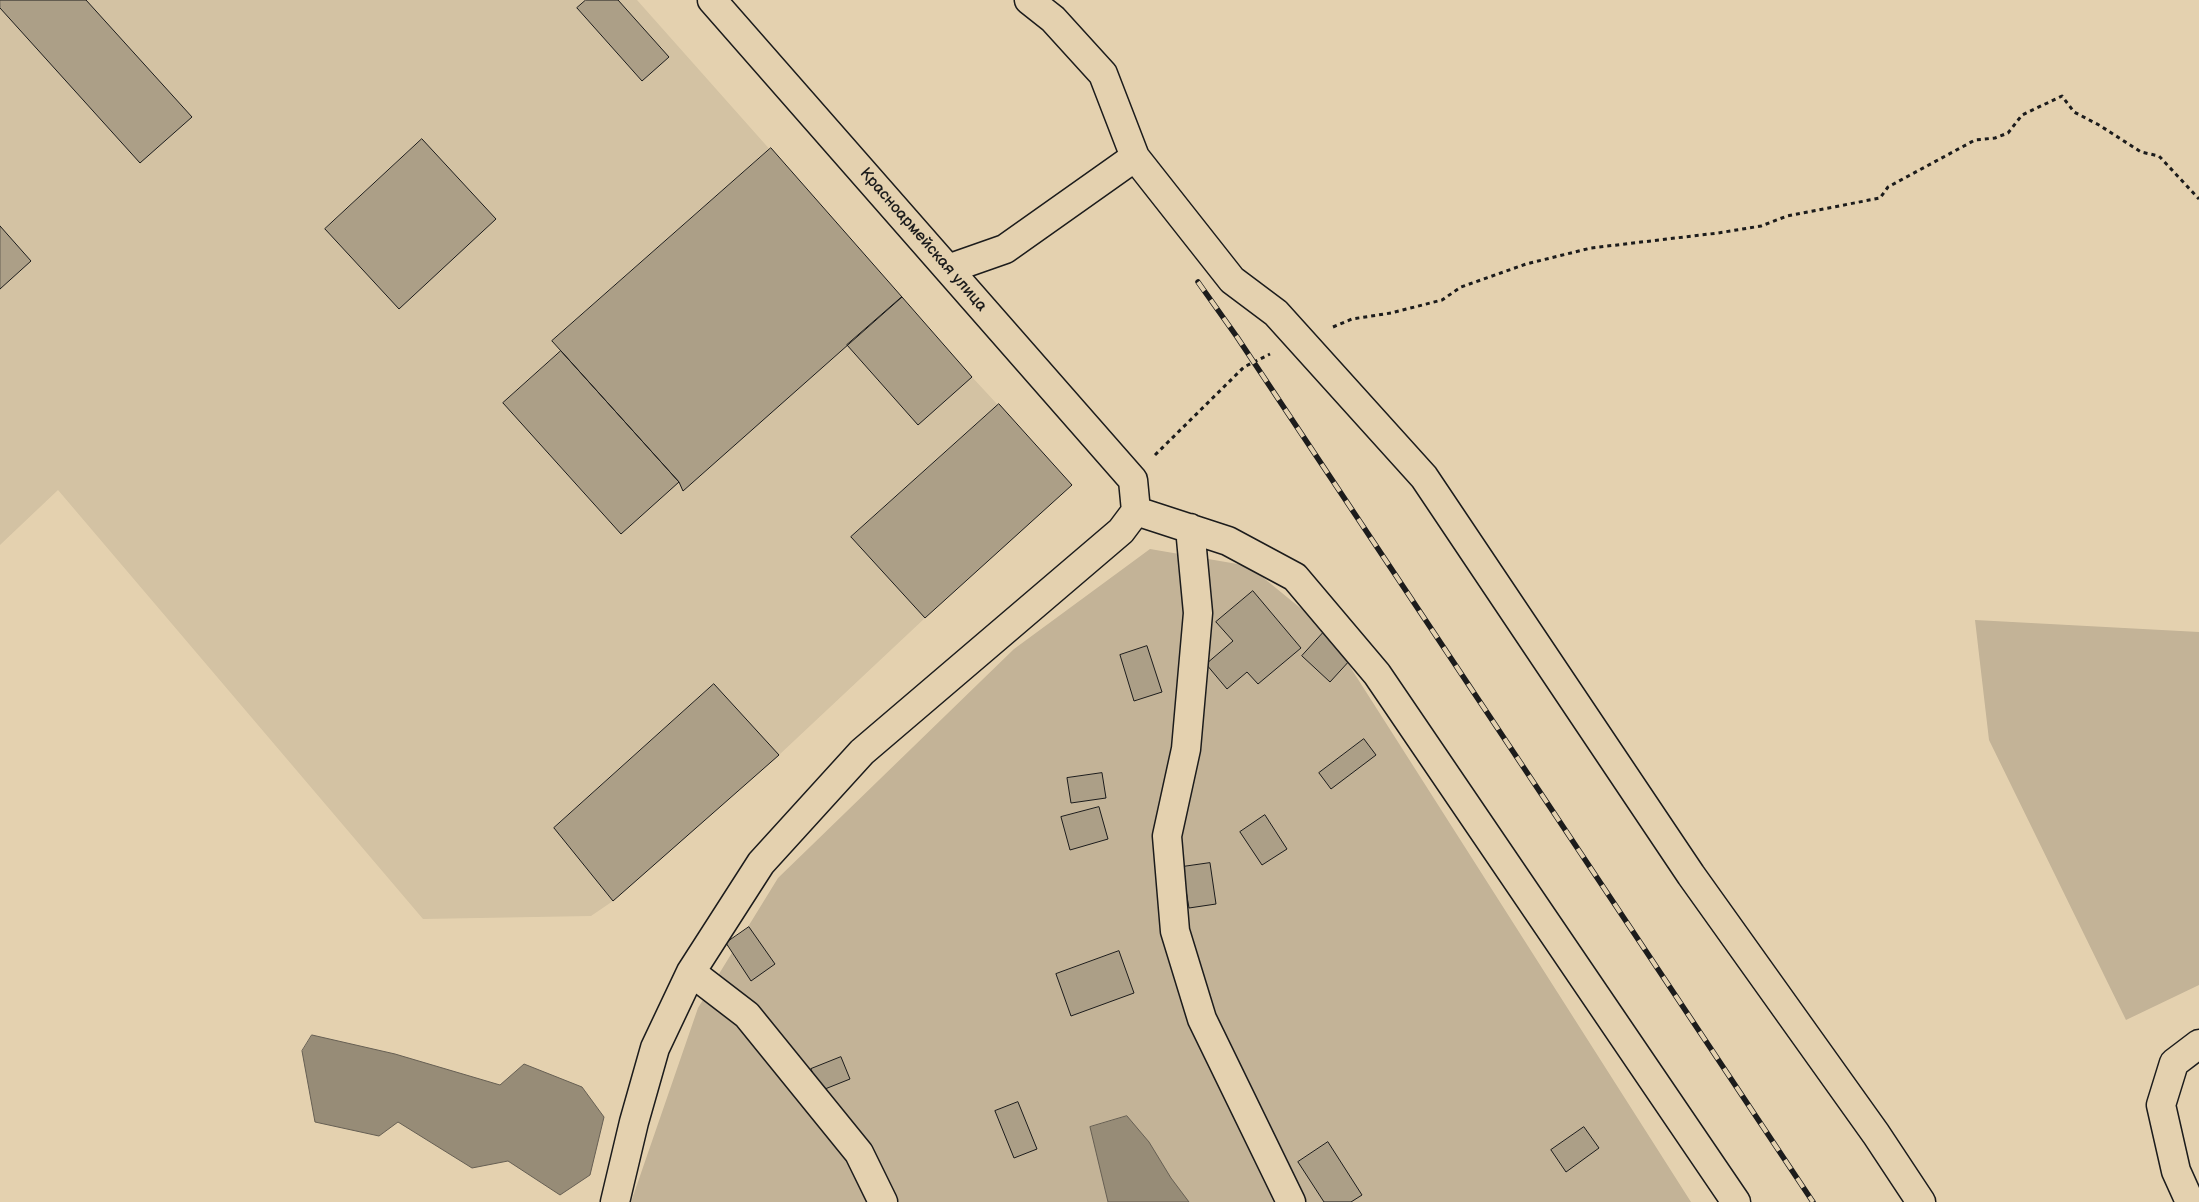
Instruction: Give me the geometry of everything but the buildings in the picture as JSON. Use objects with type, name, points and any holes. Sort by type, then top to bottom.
[{"type":"street","name":"Красноармейская улица","points":[[712,0],[1133,480]]},
{"type":"street","points":[[1029,0],[1052,18],[1103,74],[1135,156],[1232,280],[1276,313],[1424,477],[1692,875],[1876,1134],[1921,1202]]},
{"type":"street","points":[[948,268],[1005,249],[1135,156]]},
{"type":"street","points":[[615,1202],[634,1122],[655,1048],[691,972],[761,863],[862,752],[1121,531],[1136,511],[1133,480]]},
{"type":"street","points":[[1136,511],[1228,541],[1294,577],[1377,674],[1736,1202]]},
{"type":"street","points":[[1190,528],[1198,613],[1186,749],[1167,836],[1175,932],[1202,1019],[1291,1202]]},
{"type":"street","points":[[691,972],[747,1015],[859,1153],[883,1202]]},
{"type":"street","points":[[2190,1202],[2176,1171],[2161,1105],[2174,1063],[2199,1044]]},
{"type":"path","points":[[1133,480],[1166,442],[1244,367],[1301,339],[1352,319],[1391,313],[1442,300],[1461,287],[1526,264],[1582,250],[1718,234],[1761,226],[1787,216],[1880,198],[1888,187],[1975,140],[1995,138],[2008,133],[2022,115],[2062,96],[2074,112],[2099,125],[2141,152],[2159,156],[2199,199]]},
{"type":"shaded area","points":[[0,0],[637,0],[972,377],[1072,485],[925,618],[779,755],[613,901],[591,916],[423,919],[58,490],[0,545]]},
{"type":"shaded area","points":[[1150,549],[1249,566],[1326,629],[1691,1202],[631,1202],[698,1008],[778,878],[1014,649]]},
{"type":"shaded area","points":[[1975,620],[2199,632],[2199,985],[2126,1020],[1989,740]]},
{"type":"shaded area","points":[[312,1035],[395,1054],[500,1085],[524,1064],[582,1087],[604,1117],[590,1175],[560,1195],[508,1161],[472,1168],[398,1122],[379,1136],[315,1122],[302,1051]]},
{"type":"shaded area","points":[[1127,1116],[1149,1142],[1171,1178],[1189,1202],[1108,1202],[1090,1127]]},
{"type":"railway","points":[[1198,282],[1237,337],[1813,1202]]}]
